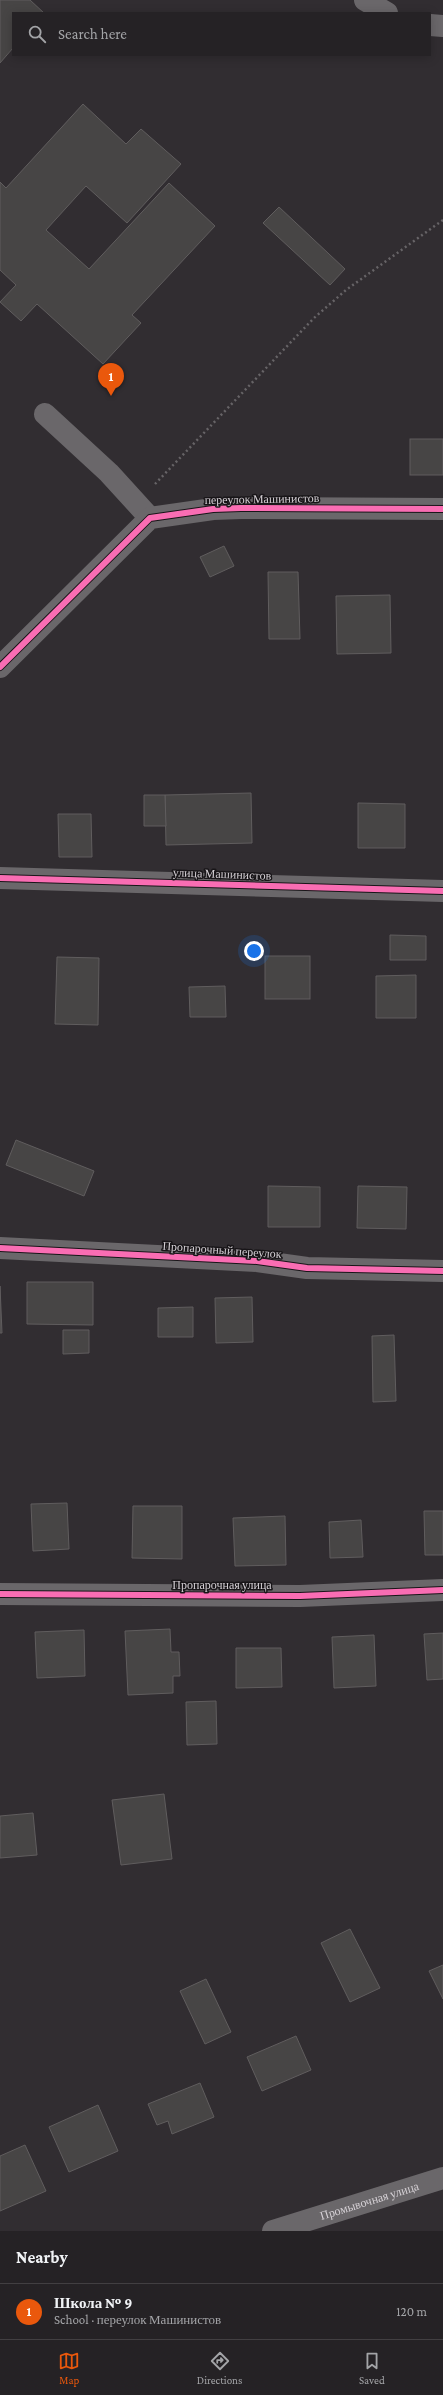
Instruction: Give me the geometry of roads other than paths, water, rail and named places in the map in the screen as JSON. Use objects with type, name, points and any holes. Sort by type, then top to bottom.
[{"type":"street","points":[[365,0],[385,12]]},
{"type":"street","points":[[431,25],[443,26]]},
{"type":"street","points":[[0,667],[144,510],[109,473],[45,414]]},
{"type":"street","name":"переулок Машинистов","points":[[144,510],[242,508],[443,509]]},
{"type":"street","name":"улица Машинистов","points":[[0,878],[443,891]]},
{"type":"street","name":"Пропарочный переулок","points":[[0,1248],[257,1261],[307,1268],[443,1271]]},
{"type":"street","name":"Пропарочная улица","points":[[0,1594],[300,1596],[443,1590]]},
{"type":"street","name":"Промывочная улица","points":[[272,2231],[443,2178]]},
{"type":"place","name":"Школа № 9","points":[[111,396]]}]
